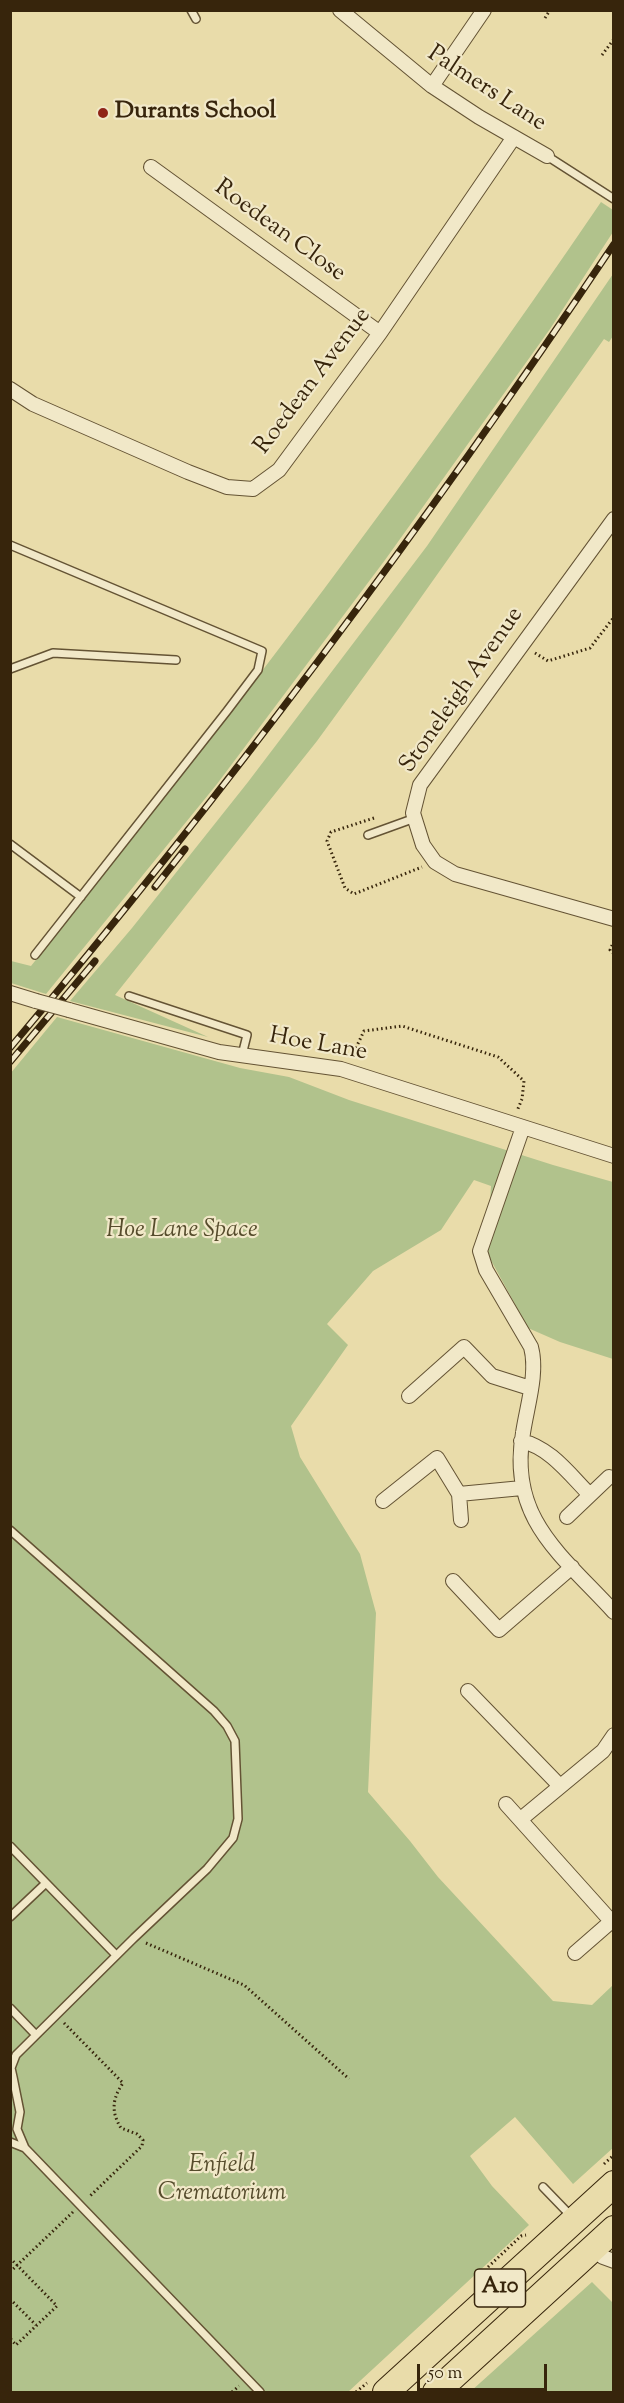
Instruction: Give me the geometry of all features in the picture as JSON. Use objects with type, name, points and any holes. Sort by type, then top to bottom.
[{"type":"highway","name":"A10","points":[[386,2392],[614,2184]]},
{"type":"highway","name":"A10","points":[[436,2392],[603,2254],[614,2229]]},
{"type":"street","name":"Palmers Lane","points":[[340,10],[432,86],[548,156]]},
{"type":"street","points":[[432,86],[484,10]]},
{"type":"street","name":"Roedean Avenue","points":[[10,389],[33,404],[188,472],[227,487],[253,489],[279,470],[380,333],[514,137]]},
{"type":"street","name":"Roedean Close","points":[[151,167],[380,333]]},
{"type":"street","name":"Stoneleigh Avenue","points":[[435,862],[423,845],[413,813],[420,785],[614,519]]},
{"type":"street","points":[[435,862],[455,874],[613,916]]},
{"type":"street","name":"Hoe Lane","points":[[10,993],[219,1052],[349,1071],[614,1156]]},
{"type":"street","points":[[518,1126],[480,1251],[486,1270],[531,1347],[535,1361],[521,1441],[522,1488],[526,1505],[541,1533],[614,1612]]},
{"type":"street","points":[[409,1395],[464,1347],[492,1376],[530,1388]]},
{"type":"street","points":[[521,1441],[534,1444],[547,1452],[590,1495]]},
{"type":"street","points":[[383,1501],[437,1458],[459,1494],[461,1520]]},
{"type":"street","points":[[567,1517],[609,1477]]},
{"type":"street","points":[[459,1494],[522,1488]]},
{"type":"street","points":[[453,1581],[500,1630],[572,1567]]},
{"type":"street","points":[[468,1691],[560,1786]]},
{"type":"street","points":[[520,1819],[603,1751],[614,1735]]},
{"type":"street","points":[[506,1804],[612,1920],[576,1953]]},
{"type":"lane","points":[[191,10],[196,19]]},
{"type":"lane","name":"Palmers Lane","points":[[548,156],[614,199]]},
{"type":"lane","points":[[10,545],[262,651],[258,670],[35,955]]},
{"type":"lane","points":[[10,669],[53,653],[176,660]]},
{"type":"lane","points":[[368,835],[415,818]]},
{"type":"lane","points":[[10,844],[81,897]]},
{"type":"lane","points":[[129,996],[247,1035],[242,1055]]},
{"type":"lane","points":[[10,1530],[214,1711],[227,1726],[234,1741],[238,1819],[233,1838],[207,1869],[116,1955],[12,2061],[12,2077],[20,2112],[17,2129],[25,2148],[260,2392]]},
{"type":"lane","points":[[10,1846],[116,1955]]},
{"type":"lane","points":[[10,1917],[46,1883]]},
{"type":"lane","points":[[10,2008],[36,2035]]},
{"type":"lane","points":[[10,2142],[25,2148]]},
{"type":"lane","points":[[543,2187],[575,2220]]},
{"type":"path","points":[[545,18],[550,10]]},
{"type":"path","points":[[602,55],[614,39]]},
{"type":"path","points":[[523,646],[548,661],[590,648],[614,617]]},
{"type":"path","points":[[380,816],[332,832],[327,841],[345,888],[354,894],[435,862]]},
{"type":"path","points":[[614,941],[610,950],[614,954]]},
{"type":"path","points":[[349,1071],[353,1053],[364,1032],[402,1026],[498,1057],[524,1081],[518,1126]]},
{"type":"path","points":[[134,1938],[244,1985],[349,2079]]},
{"type":"path","points":[[10,2272],[142,2146],[143,2140],[137,2134],[121,2128],[115,2119],[114,2101],[123,2083],[56,2015]]},
{"type":"path","points":[[10,2258],[57,2306],[16,2345],[10,2338]]},
{"type":"path","points":[[10,2299],[36,2325]]},
{"type":"green space","points":[[601,202],[613,210],[613,232],[550,329],[385,560],[217,784],[46,994],[11,983],[11,961],[31,966],[179,779],[324,590],[464,397]]},
{"type":"green space","points":[[613,274],[613,336],[609,342],[604,339],[317,741],[115,995],[208,1037],[70,1001],[132,928],[248,782],[427,546]]},
{"type":"green space","points":[[57,1017],[240,1068],[289,1077],[349,1100],[613,1182],[613,1359],[560,1342],[528,1328],[487,1253],[491,1186],[474,1180],[441,1230],[373,1271],[327,1324],[348,1345],[291,1426],[300,1457],[360,1554],[376,1613],[368,1792],[438,1877],[553,2001],[592,2005],[613,1985],[614,2147],[573,2184],[515,2117],[470,2156],[492,2186],[529,2225],[348,2392],[11,2392],[10,1074]]},
{"type":"green space","points":[[592,2282],[613,2303],[613,2392],[470,2392]]},
{"type":"railway","points":[[10,1048],[170,853],[323,654],[471,451],[614,244]]},
{"type":"railway","points":[[155,887],[185,849]]},
{"type":"railway","points":[[10,1062],[95,961]]},
{"type":"place","name":"Durants School","points":[[103,113]]},
{"type":"park label","name":"Hoe Lane Space","points":[[182,1232]]},
{"type":"park label","name":"Enfield Crematorium","points":[[222,2181]]}]
